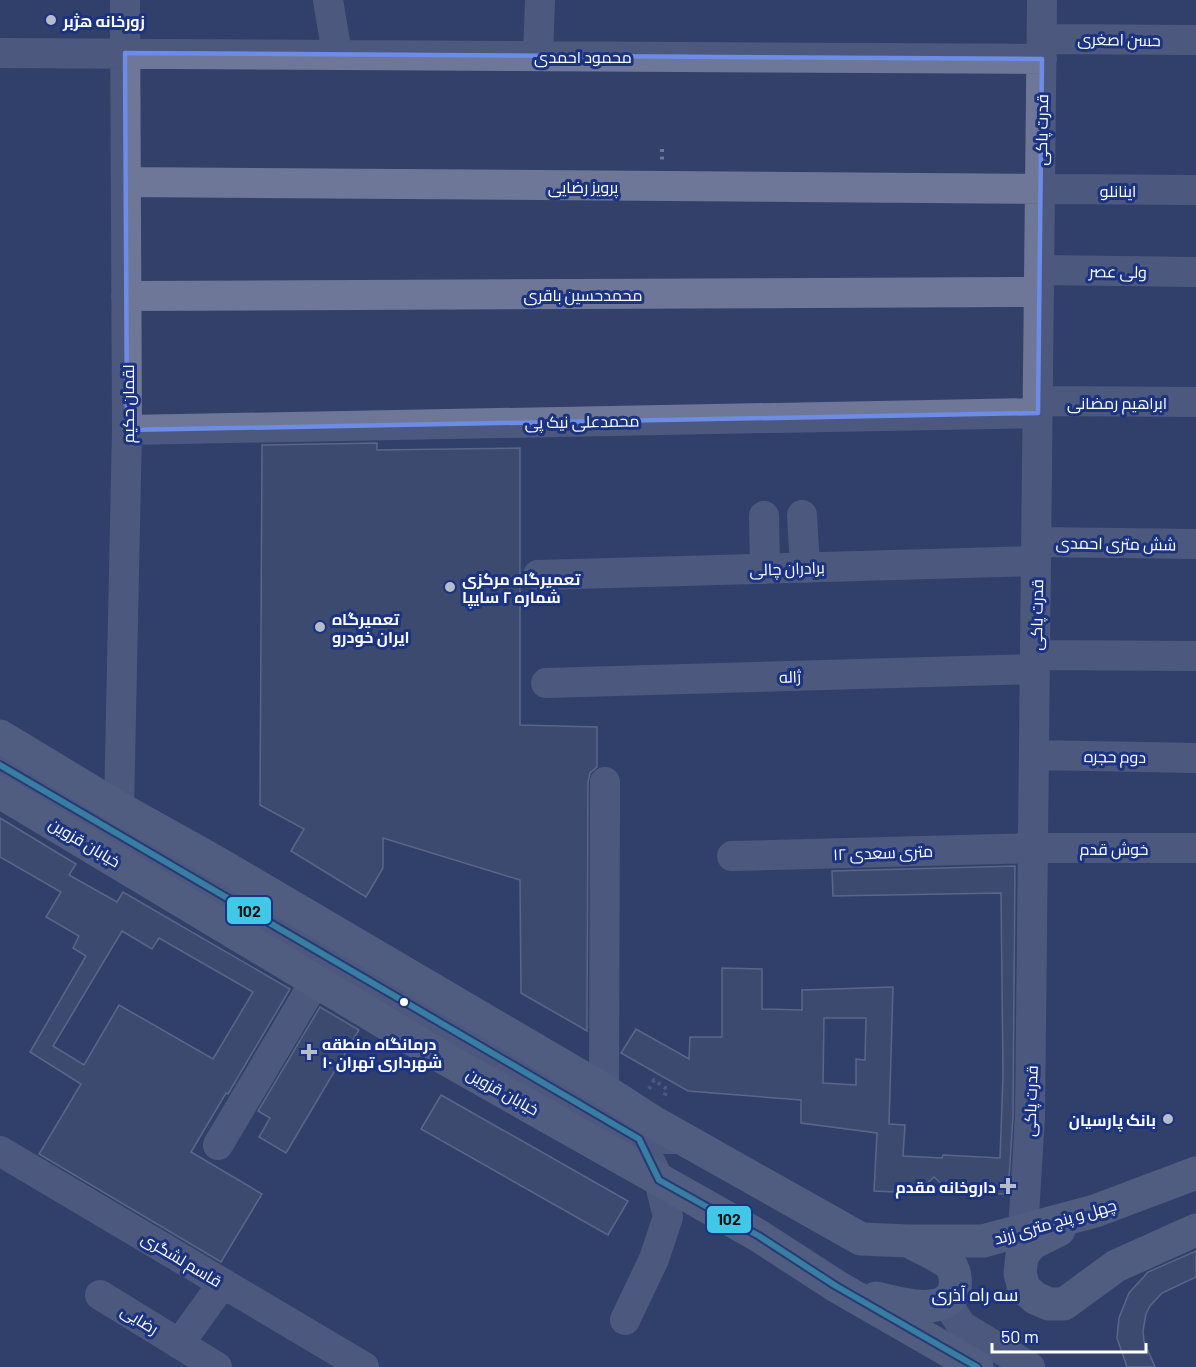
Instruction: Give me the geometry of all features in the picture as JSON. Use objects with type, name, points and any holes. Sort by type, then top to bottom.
[{"type":"main road","points":[[0,736],[119,808],[225,867],[604,1090],[683,1139],[861,1239],[908,1241],[951,1265],[956,1276],[955,1289],[948,1299],[934,1306],[919,1307],[892,1302],[836,1286]]},
{"type":"main road","name":"خیابان قزوین","points":[[0,792],[442,1057],[759,1236],[836,1286],[972,1365]]},
{"type":"main road","points":[[659,1180],[683,1139]]},
{"type":"main road","name":"چهل و پنج متری زرند","points":[[908,1241],[983,1241],[1095,1211],[1196,1173]]},
{"type":"main road","points":[[1095,1211],[1031,1244],[1022,1256],[1020,1273],[1024,1288],[1035,1298],[1049,1304],[1064,1304],[1116,1266],[1196,1230]]},
{"type":"street","name":"لقمان حکیم","points":[[119,808],[127,430],[125,0]]},
{"type":"street","points":[[328,0],[337,54]]},
{"type":"street","points":[[538,56],[540,0]]},
{"type":"street","name":"قدرت پاکی","points":[[1023,1231],[1030,1117],[1042,0]]},
{"type":"street","name":"حسن اصغری","points":[[1042,49],[1196,40]]},
{"type":"street","name":"محمود احمدی","points":[[0,53],[538,56],[1042,49]]},
{"type":"street","name":"پرویز رضایی","points":[[126,182],[1040,190]]},
{"type":"street","name":"اینانلو","points":[[1040,190],[1196,190]]},
{"type":"street","name":"ولی عصر","points":[[1039,281],[1196,272]]},
{"type":"street","name":"محمدحسین باقری","points":[[126,296],[1039,281]]},
{"type":"street","name":"ابراهیم رمضانی","points":[[1038,407],[1196,402]]},
{"type":"street","name":"محمدعلی نیک پی","points":[[127,430],[1038,407]]},
{"type":"street","points":[[764,516],[765,569]]},
{"type":"street","points":[[802,516],[804,568]]},
{"type":"street","name":"شش متری احمدی","points":[[1036,552],[1196,544]]},
{"type":"street","name":"برادران چالی","points":[[538,575],[804,568],[1036,552]]},
{"type":"street","name":"ژاله","points":[[546,683],[1196,656]]},
{"type":"street","name":"دوم حجره","points":[[1034,755],[1196,758]]},
{"type":"street","points":[[0,765],[639,1139],[683,1139]]},
{"type":"street","points":[[604,1090],[605,782]]},
{"type":"street","name":"خوش قدم","points":[[1033,848],[1196,848]]},
{"type":"street","name":"۱۲ متری سعدی","points":[[732,856],[1033,848]]},
{"type":"street","points":[[218,1145],[316,980]]},
{"type":"street","points":[[625,1320],[654,1259],[668,1217],[659,1180],[639,1139]]},
{"type":"street","name":"قاسم لشگری","points":[[0,1151],[364,1367]]},
{"type":"street","points":[[179,1344],[222,1283]]},
{"type":"street","name":"رضایی","points":[[100,1295],[217,1367]]},
{"type":"street","points":[[948,1299],[962,1326],[1030,1367]]},
{"type":"path","points":[[654,1080],[667,1089]]},
{"type":"highlighted area","points":[[125,53],[1042,59],[1038,413],[127,430]]},
{"type":"building","points":[[377,443],[377,450],[520,448],[520,725],[597,727],[597,767],[590,773],[588,782],[587,1031],[521,993],[520,880],[383,838],[383,868],[366,897],[291,851],[304,829],[260,805],[262,445]]},
{"type":"building","points":[[0,818],[76,864],[69,875],[117,902],[123,892],[290,989],[191,1152],[262,1194],[221,1262],[39,1154],[81,1084],[30,1052],[86,956],[73,948],[79,936],[46,917],[61,892],[0,857]],"holes":[[[122,931],[152,949],[159,938],[253,992],[213,1059],[119,1005],[84,1065],[53,1046]]]},
{"type":"building","points":[[1015,866],[1013,1116],[1008,1194],[951,1193],[934,1177],[917,1193],[874,1191],[877,1133],[801,1123],[801,1100],[688,1091],[621,1053],[636,1029],[689,1059],[690,1037],[722,1037],[722,968],[762,969],[762,1009],[802,1010],[802,990],[893,987],[889,1124],[905,1125],[903,1156],[942,1158],[943,1155],[1000,1158],[1003,1076],[1001,893],[833,896],[832,871]],"holes":[[[824,1018],[866,1018],[865,1060],[856,1059],[856,1085],[823,1083]]]},
{"type":"building","points":[[320,1007],[359,1030],[286,1153],[259,1137],[270,1118],[258,1111]]},
{"type":"building","points":[[441,1095],[628,1201],[608,1235],[421,1129]]},
{"type":"building","points":[[1196,1251],[1196,1277],[1162,1293],[1146,1314],[1144,1341],[1155,1367],[1127,1367],[1117,1338],[1119,1318],[1129,1293],[1148,1272]]},
{"type":"transit line","name":"102","points":[[0,765],[639,1139],[659,1180],[759,1236],[836,1286],[977,1367]]},
{"type":"place","name":"زورخانه هژبر","points":[[51,20]]},
{"type":"place","name":"تعمیرگاه مرکزی شماره ۲ سایپا","points":[[450,587]]},
{"type":"place","name":"تعمیرگاه ایران خودرو","points":[[320,627]]},
{"type":"place","name":"درمانگاه منطقه ۱۰ شهرداری تهران","points":[[309,1052]]},
{"type":"place","name":"بانک پارسیان","points":[[1168,1119]]},
{"type":"place","name":"داروخانه مقدم","points":[[1008,1186]]},
{"type":"district","name":"سه راه آذری","points":[[975,1294]]}]
